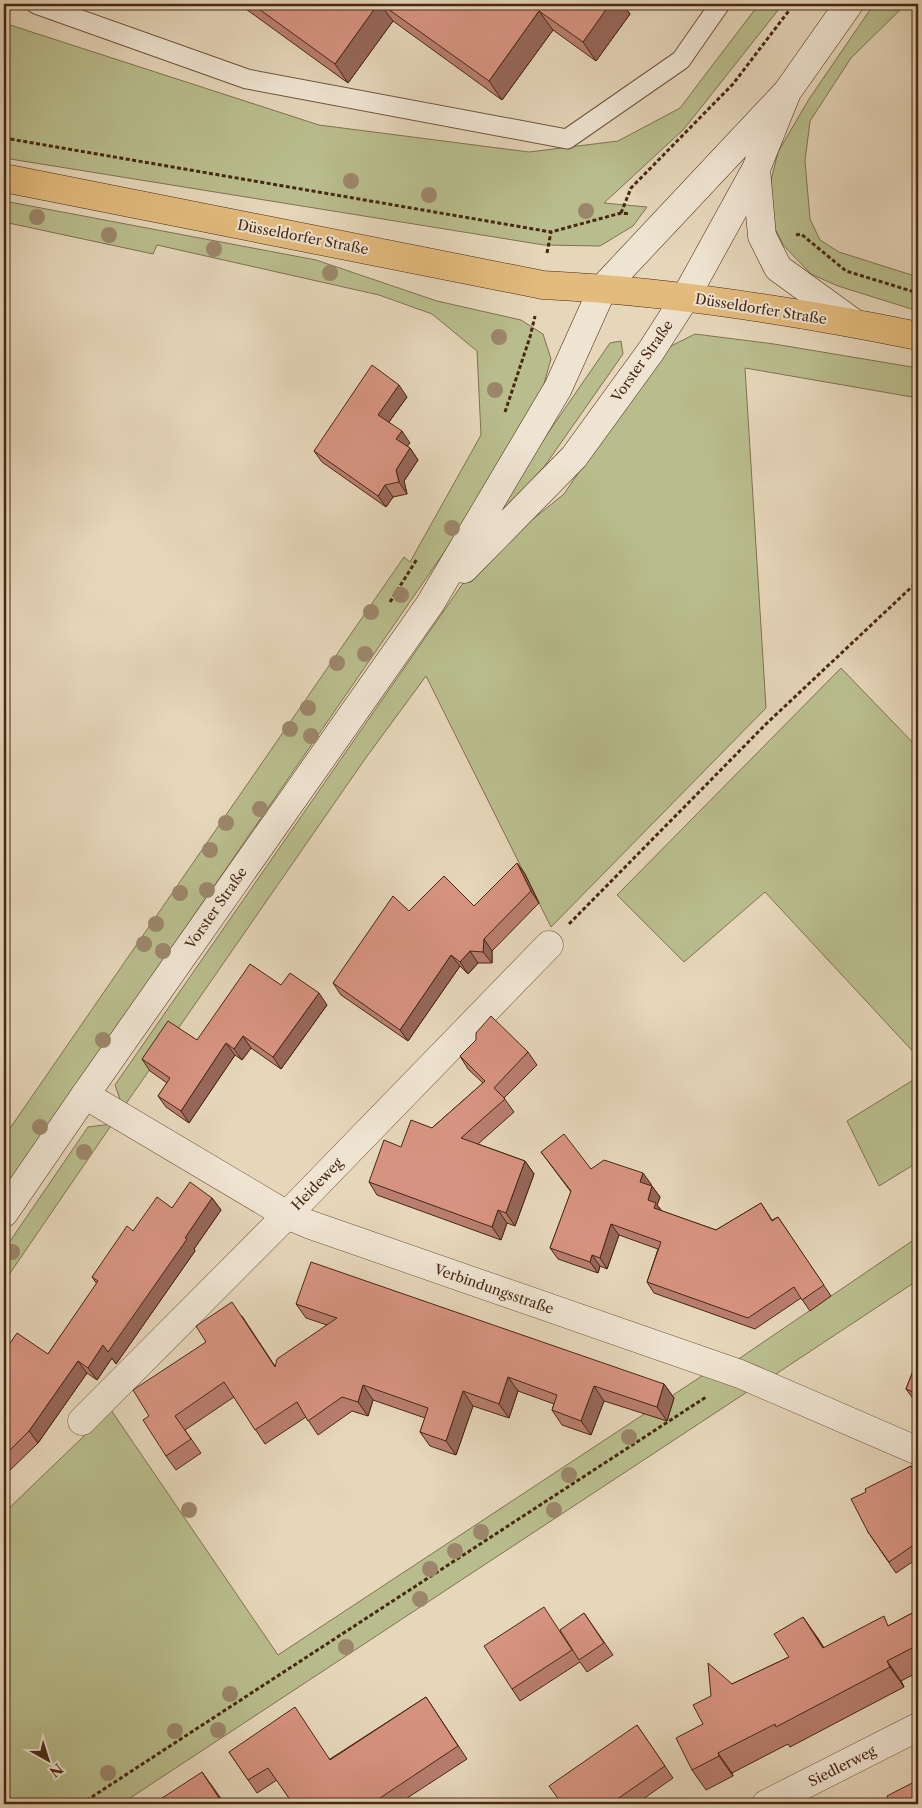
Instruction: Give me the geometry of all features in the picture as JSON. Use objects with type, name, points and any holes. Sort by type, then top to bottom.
[{"type":"main road","name":"Düsseldorfer Straße","points":[[4,178],[542,285],[603,288],[685,298],[854,323],[918,336]]},
{"type":"street","name":"Vorster Straße","points":[[430,604],[574,458],[651,351],[685,298],[756,169],[787,92],[849,4]]},
{"type":"street","points":[[603,288],[787,92]]},
{"type":"street","points":[[756,169],[762,236],[778,268],[854,323]]},
{"type":"street","name":"Vorster Straße","points":[[4,1213],[430,604],[558,388],[603,288]]},
{"type":"street","name":"Heideweg","points":[[82,1421],[287,1215],[549,944]]},
{"type":"street","name":"Verbindungsstraße","points":[[85,1095],[287,1215],[308,1224],[740,1374],[918,1451]]},
{"type":"street","name":"Siedlerweg","points":[[766,1804],[918,1727]]},
{"type":"lane","points":[[36,4],[247,79],[567,139],[681,60],[720,4]]},
{"type":"path","points":[[621,213],[631,188],[733,84],[794,4]]},
{"type":"path","points":[[4,138],[551,232],[542,285],[530,337],[502,420]]},
{"type":"path","points":[[387,606],[418,558]]},
{"type":"path","points":[[549,944],[766,724],[918,581]]},
{"type":"path","points":[[81,1804],[740,1374]]},
{"type":"green space","points":[[759,4],[783,4],[684,129],[604,203],[647,207],[633,226],[600,246],[544,245],[4,158],[4,23],[319,125],[529,152],[618,141],[680,108]]},
{"type":"green space","points":[[874,4],[906,4],[851,58],[810,121],[805,161],[810,219],[820,240],[839,252],[918,277],[918,311],[838,286],[811,274],[784,246],[769,217],[768,193],[778,152],[809,99]]},
{"type":"green space","points":[[4,201],[316,260],[437,301],[521,320],[543,334],[551,359],[540,398],[498,474],[4,1191],[4,1137],[404,557],[410,562],[481,435],[477,351],[432,314],[379,295],[157,245],[153,254],[4,222]]},
{"type":"green space","points":[[695,334],[774,344],[918,368],[918,398],[745,368],[766,708],[551,927],[426,676],[365,759],[123,1108],[115,1085],[461,586],[502,544],[564,494],[648,370],[667,348]]},
{"type":"green space","points":[[621,341],[623,354],[544,467],[473,545],[482,529],[610,343]]},
{"type":"green space","points":[[841,668],[918,748],[918,1057],[765,892],[684,962],[617,895]]},
{"type":"green space","points":[[918,1077],[918,1162],[879,1186],[847,1121]]},
{"type":"green space","points":[[112,1124],[4,1282],[4,1250],[88,1127]]},
{"type":"green space","points":[[918,1237],[918,1280],[773,1376],[737,1360]]},
{"type":"green space","points":[[708,1372],[750,1390],[121,1804],[4,1804],[4,1513],[111,1410],[278,1655]]},
{"type":"building","points":[[252,4],[378,4],[335,64]]},
{"type":"building","points":[[381,4],[610,4],[583,42],[539,11],[489,81]]},
{"type":"building","points":[[918,99],[918,111],[913,107]]},
{"type":"building","points":[[372,365],[399,385],[378,415],[402,431],[396,439],[410,448],[396,470],[399,482],[385,485],[378,496],[314,451]]},
{"type":"building","points":[[517,863],[531,891],[484,939],[483,952],[470,951],[460,962],[451,955],[400,1030],[333,983],[393,896],[409,911],[444,876],[474,906]]},
{"type":"building","points":[[250,964],[281,985],[290,973],[319,993],[273,1057],[243,1036],[234,1049],[226,1043],[181,1111],[158,1096],[170,1078],[142,1059],[168,1021],[197,1040]]},
{"type":"building","points":[[491,1016],[528,1052],[494,1088],[505,1099],[461,1138],[525,1161],[506,1213],[498,1210],[492,1227],[369,1182],[384,1140],[401,1147],[411,1120],[432,1128],[485,1081],[460,1056],[476,1040],[476,1033]]},
{"type":"building","points":[[564,1134],[591,1169],[604,1160],[643,1173],[640,1182],[652,1186],[648,1200],[656,1203],[654,1208],[716,1230],[761,1203],[772,1221],[778,1217],[824,1285],[802,1300],[794,1287],[748,1318],[647,1282],[661,1242],[611,1224],[600,1258],[592,1255],[590,1262],[550,1248],[571,1191],[541,1152]]},
{"type":"building","points":[[190,1182],[212,1198],[185,1238],[187,1239],[108,1352],[103,1345],[88,1368],[78,1361],[29,1431],[4,1456],[4,1352],[17,1333],[48,1354],[98,1281],[92,1277],[127,1226],[133,1231],[157,1197],[172,1208]]},
{"type":"building","points":[[311,1262],[664,1384],[657,1407],[594,1386],[581,1421],[552,1410],[557,1395],[508,1377],[499,1404],[463,1391],[446,1441],[420,1432],[428,1408],[363,1385],[358,1402],[342,1397],[308,1421],[297,1402],[255,1430],[224,1382],[175,1416],[191,1439],[166,1456],[143,1420],[149,1416],[133,1390],[206,1342],[196,1326],[232,1302],[275,1367],[277,1359],[337,1318],[296,1304]]},
{"type":"building","points":[[918,1358],[918,1394],[906,1389]]},
{"type":"building","points":[[911,1466],[918,1481],[918,1520],[912,1523],[918,1536],[918,1542],[889,1562],[868,1532],[851,1499],[866,1492],[865,1489]]},
{"type":"building","points":[[544,1607],[572,1650],[512,1689],[484,1646]]},
{"type":"building","points":[[918,1610],[918,1645],[887,1661],[890,1667],[776,1727],[775,1724],[718,1753],[719,1756],[692,1770],[676,1738],[703,1724],[693,1705],[711,1696],[708,1663],[732,1684],[789,1657],[774,1634],[803,1617],[823,1648],[884,1616],[888,1626]]},
{"type":"building","points":[[584,1613],[604,1643],[579,1660],[560,1630]]},
{"type":"building","points":[[426,1697],[458,1746],[371,1804],[293,1804],[268,1768],[248,1780],[229,1752],[295,1707],[330,1760]]},
{"type":"building","points":[[637,1725],[665,1766],[610,1804],[562,1804],[549,1786]]},
{"type":"building","points":[[202,1772],[223,1804],[153,1804]]},
{"type":"building","points":[[918,1780],[918,1804],[891,1804],[887,1796]]}]
